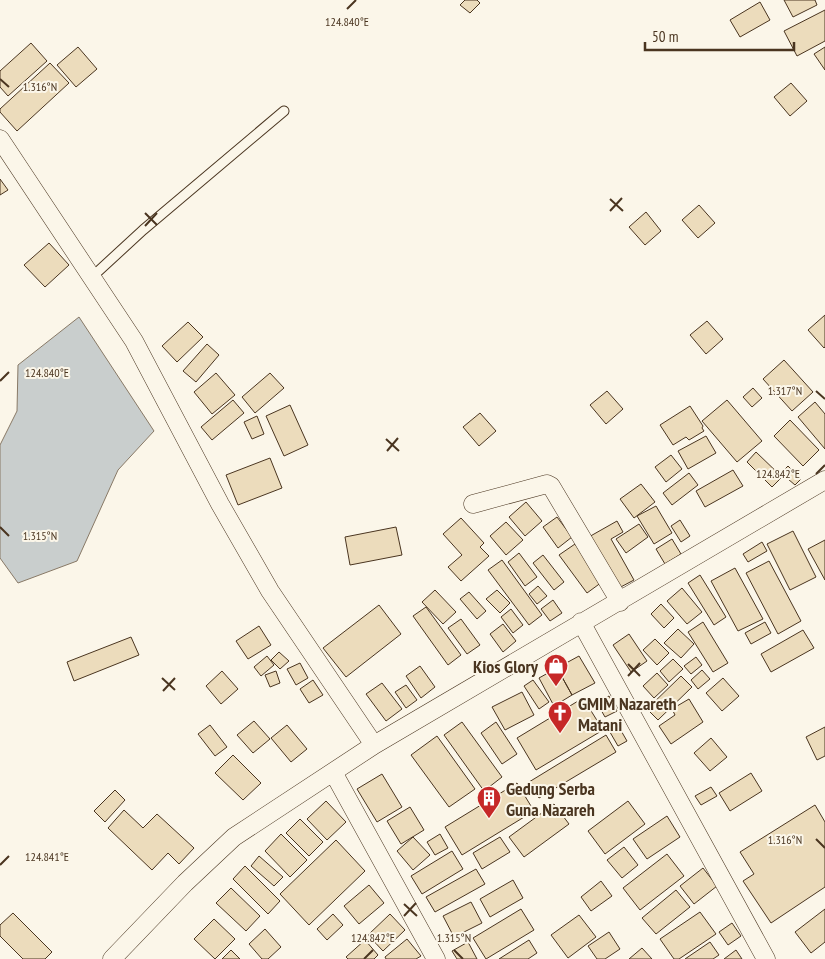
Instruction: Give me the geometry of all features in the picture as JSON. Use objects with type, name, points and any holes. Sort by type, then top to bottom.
[{"type":"street","points":[[0,139],[134,341],[220,504],[270,591],[374,744]]},
{"type":"street","points":[[112,959],[184,884],[234,837],[374,744],[581,622],[620,602],[825,480]]},
{"type":"street","points":[[473,504],[547,484],[551,486],[620,602]]},
{"type":"street","points":[[581,622],[766,959]]},
{"type":"street","points":[[332,772],[434,958]]},
{"type":"lane","points":[[92,277],[143,230],[284,111]]},
{"type":"shaded area","points":[[79,317],[154,431],[118,470],[77,561],[18,583],[0,558],[0,445],[17,411],[18,365]]},
{"type":"building","points":[[465,0],[477,0],[480,3],[470,13],[460,5]]},
{"type":"building","points":[[784,0],[815,0],[817,5],[793,17]]},
{"type":"building","points":[[760,2],[770,20],[740,37],[730,20]]},
{"type":"building","points":[[825,10],[825,41],[797,56],[784,31]]},
{"type":"building","points":[[31,43],[47,61],[8,96],[0,87],[0,71]]},
{"type":"building","points":[[78,47],[97,69],[76,87],[57,65]]},
{"type":"building","points":[[825,47],[825,70],[814,54]]},
{"type":"building","points":[[50,63],[69,83],[17,131],[0,112],[0,109]]},
{"type":"building","points":[[791,83],[807,101],[790,116],[774,97]]},
{"type":"building","points":[[0,179],[8,190],[0,195]]},
{"type":"building","points":[[699,205],[715,223],[698,238],[682,220]]},
{"type":"building","points":[[646,212],[661,231],[645,245],[629,227]]},
{"type":"building","points":[[49,243],[69,265],[45,287],[24,265]]},
{"type":"building","points":[[825,315],[825,347],[824,348],[808,330]]},
{"type":"building","points":[[707,321],[723,339],[706,354],[690,335]]},
{"type":"building","points":[[188,322],[203,337],[177,362],[162,346]]},
{"type":"building","points":[[207,344],[219,355],[196,382],[183,371]]},
{"type":"building","points":[[784,360],[813,392],[792,411],[763,379]]},
{"type":"building","points":[[216,373],[235,395],[212,414],[194,392]]},
{"type":"building","points":[[270,373],[284,388],[255,413],[242,397]]},
{"type":"building","points":[[753,388],[762,398],[752,407],[743,397]]},
{"type":"building","points":[[607,391],[623,409],[606,424],[590,405]]},
{"type":"building","points":[[233,400],[244,413],[212,440],[201,427]]},
{"type":"building","points":[[727,400],[762,441],[737,462],[702,421]]},
{"type":"building","points":[[815,402],[825,414],[825,449],[798,417]]},
{"type":"building","points":[[290,405],[308,445],[284,456],[266,416]]},
{"type":"building","points":[[690,406],[703,426],[704,431],[689,440],[686,437],[673,445],[660,425]]},
{"type":"building","points":[[480,413],[496,431],[479,446],[463,427]]},
{"type":"building","points":[[257,416],[264,434],[252,439],[244,422]]},
{"type":"building","points":[[790,420],[819,450],[803,466],[774,436]]},
{"type":"building","points":[[706,436],[716,453],[688,469],[678,451]]},
{"type":"building","points":[[756,452],[782,477],[772,487],[747,462]]},
{"type":"building","points":[[671,455],[682,469],[666,482],[655,467]]},
{"type":"building","points":[[270,458],[282,488],[238,505],[226,475]]},
{"type":"building","points":[[788,466],[801,479],[795,485],[781,473]]},
{"type":"building","points":[[733,470],[743,486],[705,507],[696,491]]},
{"type":"building","points":[[689,473],[698,485],[672,505],[663,493]]},
{"type":"building","points":[[641,484],[655,502],[634,518],[620,499]]},
{"type":"building","points":[[526,502],[542,521],[525,536],[509,517]]},
{"type":"building","points":[[656,506],[672,533],[654,544],[637,516]]},
{"type":"building","points":[[557,517],[572,537],[558,548],[543,527]]},
{"type":"building","points":[[461,518],[484,543],[480,547],[489,556],[461,581],[448,567],[462,555],[443,534]]},
{"type":"building","points":[[680,520],[690,536],[681,542],[671,526]]},
{"type":"building","points":[[617,521],[623,532],[611,539],[634,580],[615,590],[587,538]]},
{"type":"building","points":[[506,522],[523,540],[506,555],[490,536]]},
{"type":"building","points":[[639,524],[648,537],[626,553],[616,539]]},
{"type":"building","points":[[396,527],[402,555],[350,565],[345,537]]},
{"type":"building","points":[[793,531],[816,577],[790,590],[767,544]]},
{"type":"building","points":[[672,539],[681,554],[665,564],[656,549]]},
{"type":"building","points":[[825,540],[825,580],[808,549]]},
{"type":"building","points":[[762,542],[767,551],[748,562],[743,554]]},
{"type":"building","points":[[575,544],[602,582],[587,593],[559,555]]},
{"type":"building","points":[[519,553],[537,577],[525,586],[508,562]]},
{"type":"building","points":[[543,555],[564,582],[554,590],[533,563]]},
{"type":"building","points":[[502,560],[542,615],[529,625],[488,570]]},
{"type":"building","points":[[769,561],[801,621],[778,634],[746,573]]},
{"type":"building","points":[[735,568],[763,619],[738,631],[711,581]]},
{"type":"building","points":[[700,575],[726,617],[714,625],[688,583]]},
{"type":"building","points":[[538,586],[547,596],[537,604],[529,594]]},
{"type":"building","points":[[682,588],[702,612],[687,624],[667,601]]},
{"type":"building","points":[[435,590],[456,612],[443,624],[422,602]]},
{"type":"building","points":[[497,590],[510,603],[500,613],[486,599]]},
{"type":"building","points":[[469,592],[486,611],[477,619],[460,599]]},
{"type":"building","points":[[553,600],[562,613],[550,621],[541,609]]},
{"type":"building","points":[[661,604],[674,618],[664,628],[651,614]]},
{"type":"building","points":[[379,605],[401,634],[346,677],[323,648]]},
{"type":"building","points":[[426,607],[461,655],[448,665],[413,616]]},
{"type":"building","points":[[511,609],[523,625],[513,633],[501,617]]},
{"type":"building","points":[[461,619],[480,645],[467,654],[448,628]]},
{"type":"building","points":[[703,622],[728,663],[713,672],[688,632]]},
{"type":"building","points":[[765,622],[771,633],[751,644],[745,633]]},
{"type":"building","points":[[503,624],[516,641],[503,652],[490,634]]},
{"type":"building","points":[[259,626],[271,645],[248,659],[236,641]]},
{"type":"building","points":[[678,629],[694,644],[681,658],[664,643]]},
{"type":"building","points":[[803,630],[814,648],[771,672],[761,654]]},
{"type":"building","points":[[629,634],[647,661],[631,672],[613,645]]},
{"type":"building","points":[[131,637],[139,655],[74,681],[67,662]]},
{"type":"building","points":[[655,639],[669,653],[657,665],[643,650]]},
{"type":"building","points":[[279,652],[289,661],[280,669],[271,660]]},
{"type":"building","points":[[267,656],[274,665],[261,676],[254,667]]},
{"type":"building","points":[[579,656],[595,683],[572,695],[557,668]]},
{"type":"building","points":[[696,657],[702,665],[691,674],[684,666]]},
{"type":"building","points":[[673,659],[683,669],[669,682],[660,671]]},
{"type":"building","points":[[300,663],[308,678],[296,685],[287,669]]},
{"type":"building","points":[[420,666],[435,687],[421,698],[406,676]]},
{"type":"building","name":"Kios Glory","points":[[557,668],[572,695],[554,706],[539,678]]},
{"type":"building","points":[[702,670],[710,679],[698,689],[691,680]]},
{"type":"building","points":[[222,671],[238,689],[221,704],[206,686]]},
{"type":"building","points":[[276,671],[280,683],[270,687],[265,675]]},
{"type":"building","points":[[657,673],[668,685],[654,698],[643,686]]},
{"type":"building","points":[[681,676],[692,687],[658,720],[647,709]]},
{"type":"building","points":[[723,678],[739,696],[722,711],[706,693]]},
{"type":"building","points":[[313,680],[323,695],[309,703],[300,689]]},
{"type":"building","points":[[533,680],[549,702],[539,709],[524,686]]},
{"type":"building","points":[[382,683],[402,709],[386,721],[366,694]]},
{"type":"building","points":[[406,685],[417,700],[406,708],[395,692]]},
{"type":"building","points":[[522,692],[534,715],[505,730],[492,707]]},
{"type":"building","points":[[609,696],[617,711],[605,717],[597,703]]},
{"type":"building","name":"GMIM Nazareth Matani","points":[[583,698],[603,730],[536,770],[517,738]]},
{"type":"building","points":[[689,699],[703,722],[671,744],[659,726],[675,715],[672,709]]},
{"type":"building","points":[[254,721],[270,739],[253,753],[237,735]]},
{"type":"building","points":[[462,722],[502,777],[484,791],[444,735]]},
{"type":"building","points":[[496,722],[517,754],[502,764],[481,733]]},
{"type":"building","points":[[616,722],[627,741],[618,746],[607,727]]},
{"type":"building","points":[[210,725],[227,747],[215,756],[198,734]]},
{"type":"building","points":[[287,725],[307,749],[291,762],[271,738]]},
{"type":"building","points":[[825,727],[825,756],[817,760],[806,737]]},
{"type":"building","points":[[606,735],[616,752],[539,798],[529,782]]},
{"type":"building","points":[[437,736],[475,789],[449,807],[411,755]]},
{"type":"building","points":[[711,738],[727,757],[710,771],[694,753]]},
{"type":"building","points":[[233,755],[261,783],[243,800],[215,773]]},
{"type":"building","points":[[751,773],[762,791],[730,811],[719,793]]},
{"type":"building","points":[[382,774],[402,807],[377,822],[357,789]]},
{"type":"building","name":"Gedung Serba Guna Nazareh","points":[[517,783],[534,811],[462,855],[445,827]]},
{"type":"building","points":[[711,787],[717,796],[701,805],[695,796]]},
{"type":"building","points":[[115,790],[125,800],[105,822],[94,811]]},
{"type":"building","points":[[326,801],[346,822],[327,840],[307,819]]},
{"type":"building","points":[[628,801],[645,824],[605,854],[588,831]]},
{"type":"building","points":[[554,804],[569,824],[524,857],[509,837]]},
{"type":"building","points":[[815,805],[825,822],[825,887],[771,923],[743,881],[754,874],[740,852]]},
{"type":"building","points":[[410,807],[424,830],[401,844],[387,821]]},
{"type":"building","points":[[124,810],[143,828],[157,814],[194,848],[179,864],[168,853],[152,870],[108,828]]},
{"type":"building","points":[[667,816],[680,837],[647,859],[633,839]]},
{"type":"building","points":[[300,819],[323,842],[309,856],[286,833]]},
{"type":"building","points":[[281,834],[307,860],[290,877],[265,851]]},
{"type":"building","points":[[440,834],[448,848],[435,855],[427,842]]},
{"type":"building","points":[[413,837],[430,855],[413,870],[397,851]]},
{"type":"building","points":[[500,837],[510,852],[482,869],[473,853]]},
{"type":"building","points":[[336,840],[365,871],[309,925],[280,894]]},
{"type":"building","points":[[624,847],[638,865],[622,878],[607,860]]},
{"type":"building","points":[[452,851],[463,869],[422,894],[411,876]]},
{"type":"building","points":[[667,854],[684,876],[640,910],[623,888]]},
{"type":"building","points":[[259,856],[283,877],[274,886],[251,866]]},
{"type":"building","points":[[245,866],[280,901],[268,914],[233,879]]},
{"type":"building","points":[[703,868],[717,886],[694,904],[680,886]]},
{"type":"building","points":[[476,869],[485,884],[435,912],[426,897]]},
{"type":"building","points":[[513,880],[523,898],[490,917],[480,899]]},
{"type":"building","points":[[601,881],[612,896],[591,911],[581,897]]},
{"type":"building","points":[[369,885],[384,903],[359,924],[344,906]]},
{"type":"building","points":[[231,888],[260,916],[246,931],[216,903]]},
{"type":"building","points":[[676,890],[690,907],[656,934],[642,918]]},
{"type":"building","points":[[471,902],[482,923],[454,937],[443,916]]},
{"type":"building","points":[[521,909],[534,930],[486,959],[473,938]]},
{"type":"building","points":[[825,909],[825,942],[811,953],[795,932]]},
{"type":"building","points":[[700,912],[716,934],[679,959],[674,959],[660,939]]},
{"type":"building","points":[[13,913],[52,952],[45,959],[23,959],[0,936],[0,925]]},
{"type":"building","points":[[333,914],[343,925],[327,940],[317,929]]},
{"type":"building","points":[[390,914],[405,930],[383,951],[368,935]]},
{"type":"building","points":[[579,915],[596,937],[568,958],[551,935]]},
{"type":"building","points":[[214,919],[235,939],[215,959],[194,939]]},
{"type":"building","points":[[732,923],[741,936],[728,945],[719,932]]},
{"type":"building","points":[[265,929],[281,947],[268,959],[262,959],[249,944]]},
{"type":"building","points":[[609,932],[620,949],[605,959],[597,959],[588,946]]},
{"type":"building","points":[[407,939],[421,956],[416,959],[386,959],[385,957]]},
{"type":"building","points":[[365,940],[378,955],[374,959],[348,959],[346,957]]},
{"type":"building","points":[[529,940],[537,953],[528,959],[499,959]]},
{"type":"building","points":[[468,942],[477,959],[457,959],[452,951]]},
{"type":"building","points":[[710,942],[719,955],[713,959],[685,959]]},
{"type":"building","points":[[642,948],[652,959],[629,959]]},
{"type":"building","points":[[231,950],[240,959],[222,959]]},
{"type":"building","points":[[736,950],[742,959],[724,959]]},
{"type":"place","name":"Kios Glory","points":[[556,687]]},
{"type":"place","name":"GMIM Nazareth Matani","points":[[560,734]]},
{"type":"place","name":"Gedung Serba Guna Nazareh","points":[[489,819]]}]
